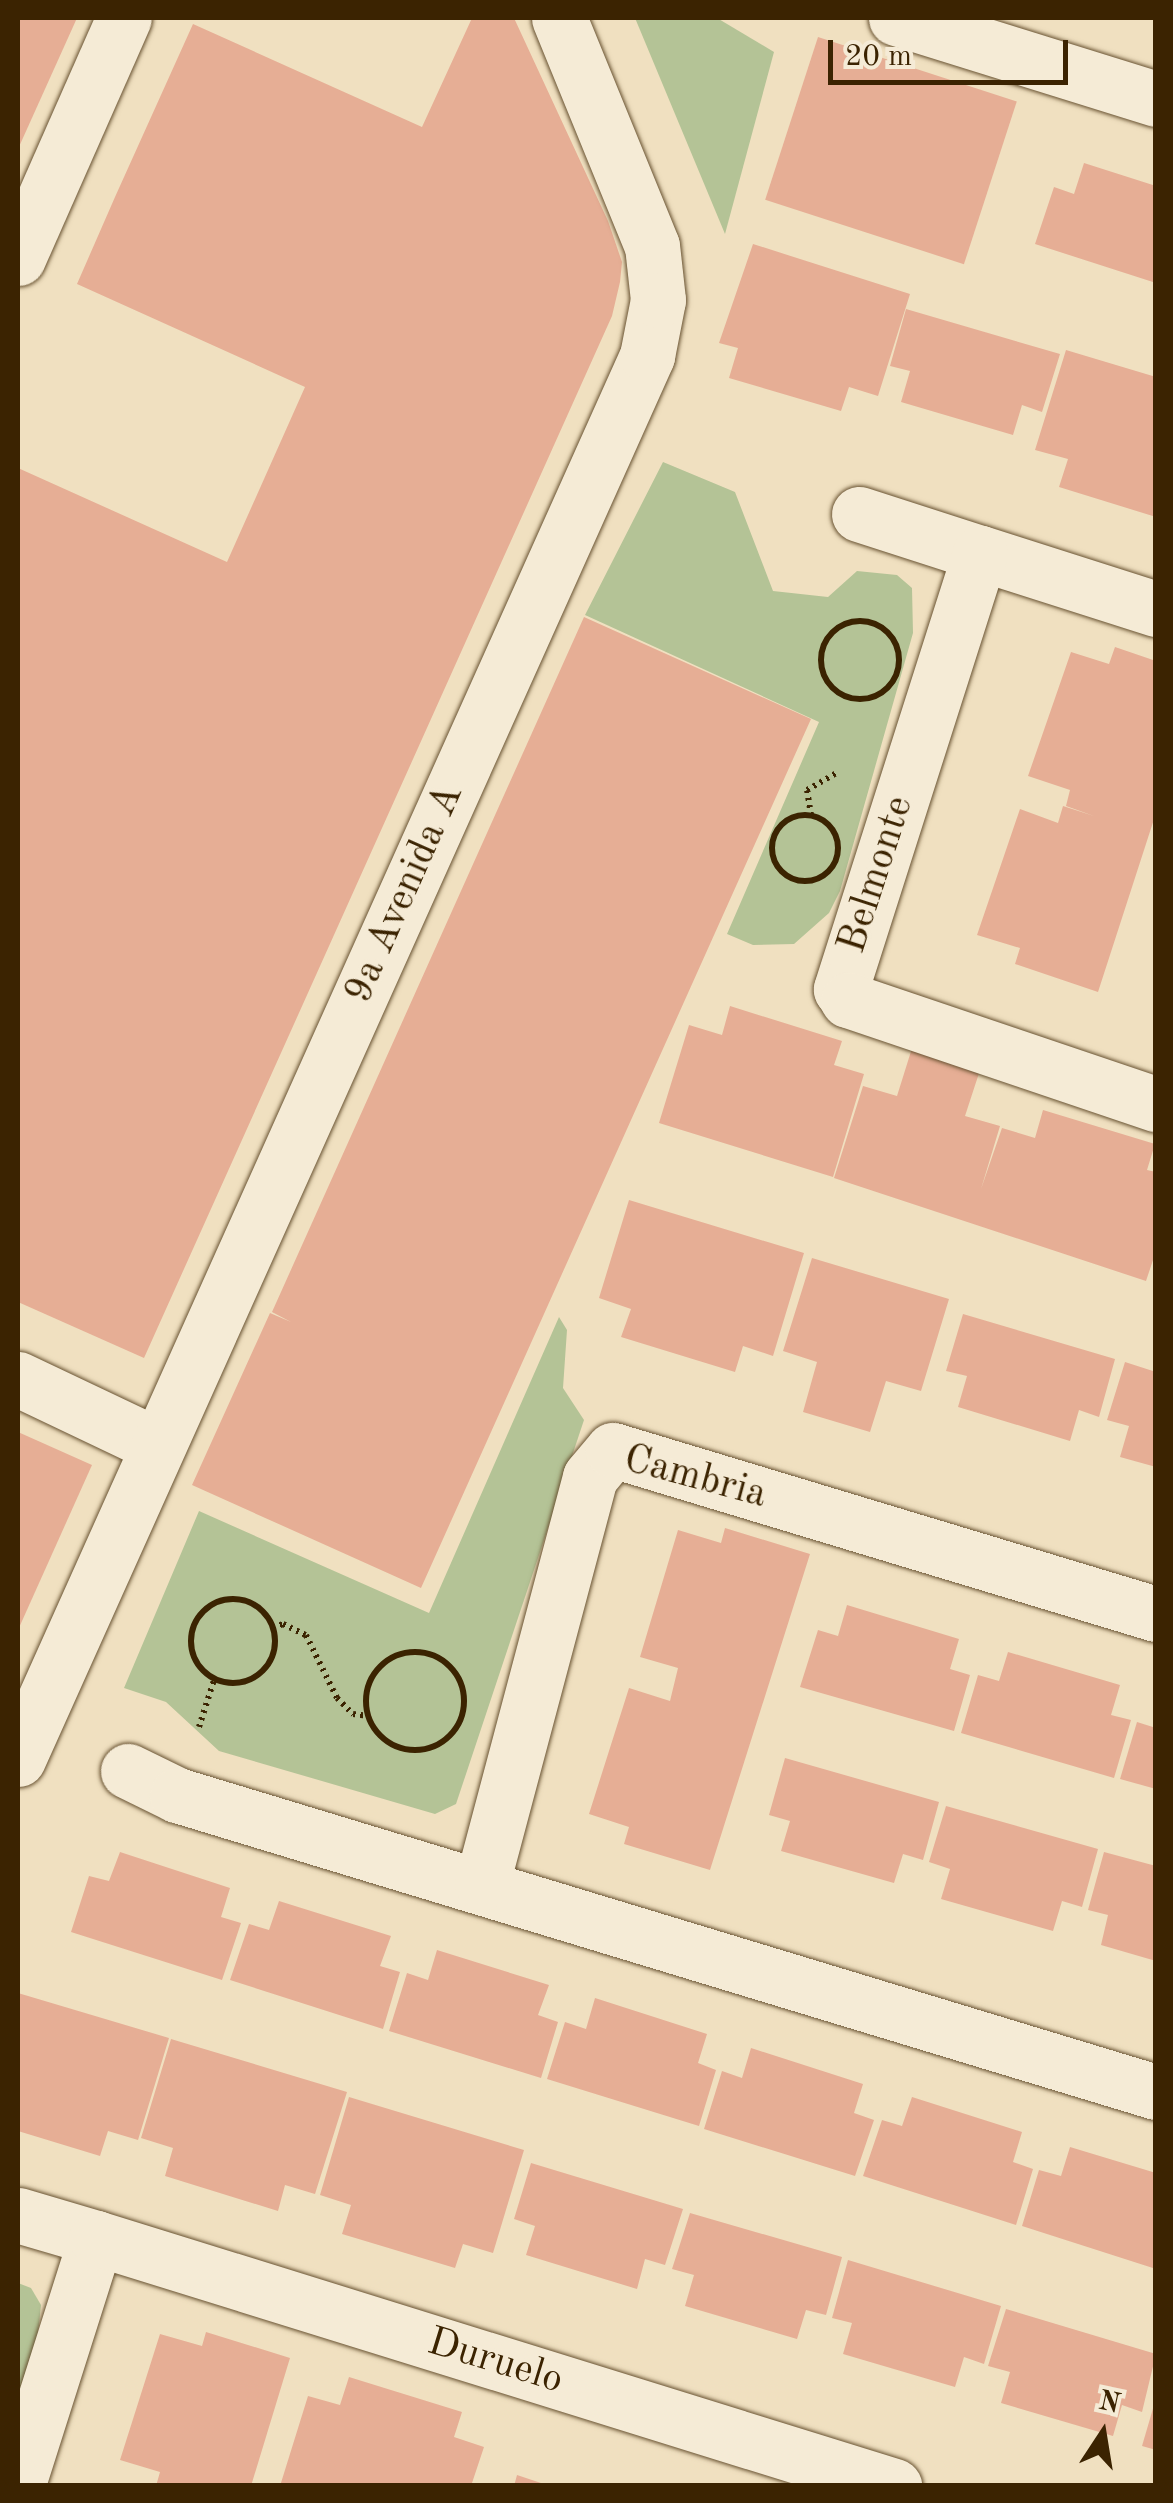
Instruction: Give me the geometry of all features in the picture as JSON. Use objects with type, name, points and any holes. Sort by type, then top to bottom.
[{"type":"street","points":[[18,258],[124,18]]},
{"type":"street","name":"9a Avenida A","points":[[18,1759],[647,356],[658,300],[652,246],[559,18]]},
{"type":"street","points":[[896,18],[1156,99]]},
{"type":"street","points":[[859,514],[1156,609]]},
{"type":"street","name":"Belmonte","points":[[980,554],[841,989],[848,1000],[1156,1104]]},
{"type":"street","points":[[18,1379],[157,1445]]},
{"type":"street","name":"Cambria","points":[[482,1883],[590,1477],[614,1450],[1156,1614]]},
{"type":"street","points":[[128,1771],[177,1795],[482,1883],[1156,2092]]},
{"type":"street","name":"Duruelo","points":[[18,2214],[894,2486]]},
{"type":"street","points":[[18,2484],[96,2238]]},
{"type":"path","points":[[868,622],[889,633],[898,670],[876,696],[849,698],[827,683],[820,657],[832,632],[868,622]]},
{"type":"path","points":[[812,816],[830,826],[836,855],[817,878],[796,879],[777,866],[771,844],[782,824],[812,816]]},
{"type":"path","points":[[245,1600],[274,1628],[266,1667],[243,1682],[214,1680],[194,1660],[190,1630],[218,1601],[245,1600]]},
{"type":"path","points":[[274,1628],[283,1624],[306,1635],[336,1698],[353,1714],[368,1716],[393,1746],[424,1751],[452,1735],[462,1721],[464,1687],[443,1660],[409,1651],[379,1666],[371,1678],[368,1716]]},
{"type":"green space","points":[[635,18],[717,18],[774,52],[725,234]]},
{"type":"green space","points":[[663,462],[735,492],[773,591],[828,597],[857,571],[897,575],[912,588],[913,633],[840,891],[829,913],[794,944],[753,945],[727,934],[819,722],[585,615]]},
{"type":"green space","points":[[559,1317],[567,1330],[563,1388],[584,1420],[456,1804],[435,1814],[219,1751],[166,1702],[124,1688],[199,1511],[429,1613]]},
{"type":"green space","points":[[18,2283],[31,2288],[41,2305],[38,2334],[18,2395]]},
{"type":"building","points":[[18,18],[77,18],[18,149]]},
{"type":"building","points":[[472,18],[514,18],[608,221],[622,262],[612,316],[144,1358],[18,1302],[18,468],[227,562],[305,387],[77,284],[115,197],[193,24],[422,127]]},
{"type":"building","points":[[818,37],[1017,102],[964,264],[765,200]]},
{"type":"building","points":[[1084,163],[1156,186],[1156,283],[1035,244],[1054,187],[1074,194]]},
{"type":"building","points":[[753,244],[910,294],[878,396],[849,387],[841,411],[729,378],[738,348],[719,343]]},
{"type":"building","points":[[906,309],[1060,354],[1042,412],[1022,405],[1013,435],[901,402],[910,371],[890,366]]},
{"type":"building","points":[[1066,350],[1156,377],[1156,517],[1059,487],[1068,459],[1035,450]]},
{"type":"building","points":[[584,617],[811,719],[421,1588],[192,1485],[270,1313],[291,1322],[272,1312]]},
{"type":"building","points":[[1115,647],[1156,661],[1156,813],[1098,992],[1015,964],[1020,948],[977,935],[1020,809],[1058,823],[1063,806],[1094,816],[1066,806],[1070,790],[1028,776],[1071,652],[1109,664]]},
{"type":"building","points":[[730,1006],[842,1041],[834,1065],[864,1074],[833,1177],[659,1123],[689,1025],[722,1035]]},
{"type":"building","points":[[913,1045],[981,1067],[965,1116],[1000,1126],[981,1189],[1002,1128],[1035,1138],[1043,1110],[1155,1144],[1147,1170],[1156,1172],[1156,1251],[1146,1281],[834,1178],[863,1086],[897,1096]]},
{"type":"building","points":[[629,1200],[804,1253],[773,1356],[743,1346],[735,1372],[621,1337],[631,1309],[599,1298]]},
{"type":"building","points":[[812,1258],[949,1299],[921,1391],[886,1381],[870,1432],[803,1412],[817,1362],[783,1351]]},
{"type":"building","points":[[963,1314],[1115,1359],[1099,1417],[1079,1410],[1070,1441],[958,1407],[967,1376],[946,1371]]},
{"type":"building","points":[[1125,1362],[1156,1372],[1156,1467],[1120,1457],[1129,1426],[1107,1420]]},
{"type":"building","points":[[18,1432],[92,1465],[18,1630]]},
{"type":"building","points":[[725,1528],[810,1554],[710,1870],[624,1844],[629,1827],[589,1814],[629,1688],[670,1701],[678,1668],[640,1657],[678,1530],[721,1543]]},
{"type":"building","points":[[847,1605],[959,1639],[950,1669],[970,1675],[954,1731],[800,1687],[818,1630],[838,1636]]},
{"type":"building","points":[[1008,1652],[1120,1685],[1111,1715],[1131,1720],[1114,1778],[961,1733],[978,1675],[999,1681]]},
{"type":"building","points":[[1137,1722],[1156,1728],[1156,1789],[1120,1779]]},
{"type":"building","points":[[785,1758],[939,1802],[923,1860],[903,1854],[894,1883],[781,1851],[790,1821],[769,1815]]},
{"type":"building","points":[[946,1806],[1098,1849],[1082,1907],[1062,1901],[1053,1931],[941,1899],[950,1869],[929,1862]]},
{"type":"building","points":[[120,1852],[230,1888],[221,1917],[241,1923],[222,1980],[71,1932],[89,1876],[109,1881]]},
{"type":"building","points":[[1104,1852],[1156,1866],[1156,1961],[1101,1945],[1108,1915],[1088,1910]]},
{"type":"building","points":[[279,1901],[391,1936],[380,1966],[400,1972],[383,2029],[230,1980],[249,1924],[269,1930]]},
{"type":"building","points":[[437,1950],[549,1985],[538,2015],[558,2022],[541,2078],[389,2031],[407,1973],[428,1980]]},
{"type":"building","points":[[18,1993],[169,2038],[138,2140],[108,2131],[100,2156],[18,2131]]},
{"type":"building","points":[[595,1998],[707,2034],[698,2063],[716,2070],[699,2126],[547,2079],[565,2022],[586,2029]]},
{"type":"building","points":[[171,2039],[347,2092],[315,2194],[285,2185],[278,2211],[165,2176],[173,2148],[141,2138]]},
{"type":"building","points":[[751,2048],[863,2084],[854,2113],[874,2120],[855,2176],[704,2129],[722,2071],[742,2078]]},
{"type":"building","points":[[349,2097],[524,2150],[493,2253],[463,2244],[455,2268],[342,2234],[351,2205],[320,2195]]},
{"type":"building","points":[[912,2097],[1022,2132],[1013,2162],[1033,2169],[1016,2225],[863,2176],[882,2120],[902,2126]]},
{"type":"building","points":[[1070,2147],[1156,2173],[1156,2269],[1022,2226],[1039,2170],[1061,2176]]},
{"type":"building","points":[[531,2163],[683,2209],[665,2265],[645,2259],[637,2289],[526,2255],[535,2226],[514,2219]]},
{"type":"building","points":[[690,2213],[842,2257],[826,2315],[806,2310],[797,2339],[685,2306],[694,2275],[672,2269]]},
{"type":"building","points":[[848,2260],[1001,2306],[984,2364],[964,2357],[955,2387],[843,2354],[852,2323],[832,2318]]},
{"type":"building","points":[[1006,2309],[1156,2354],[1142,2412],[1122,2405],[1113,2436],[1001,2403],[1010,2372],[988,2366]]},
{"type":"building","points":[[206,2332],[290,2358],[251,2486],[156,2486],[160,2472],[120,2460],[160,2334],[202,2346]]},
{"type":"building","points":[[349,2377],[462,2412],[454,2437],[484,2447],[471,2486],[280,2486],[308,2396],[340,2405]]},
{"type":"building","points":[[1156,2405],[1156,2450],[1142,2446]]},
{"type":"building","points":[[517,2475],[547,2485],[547,2486],[514,2486]]}]
